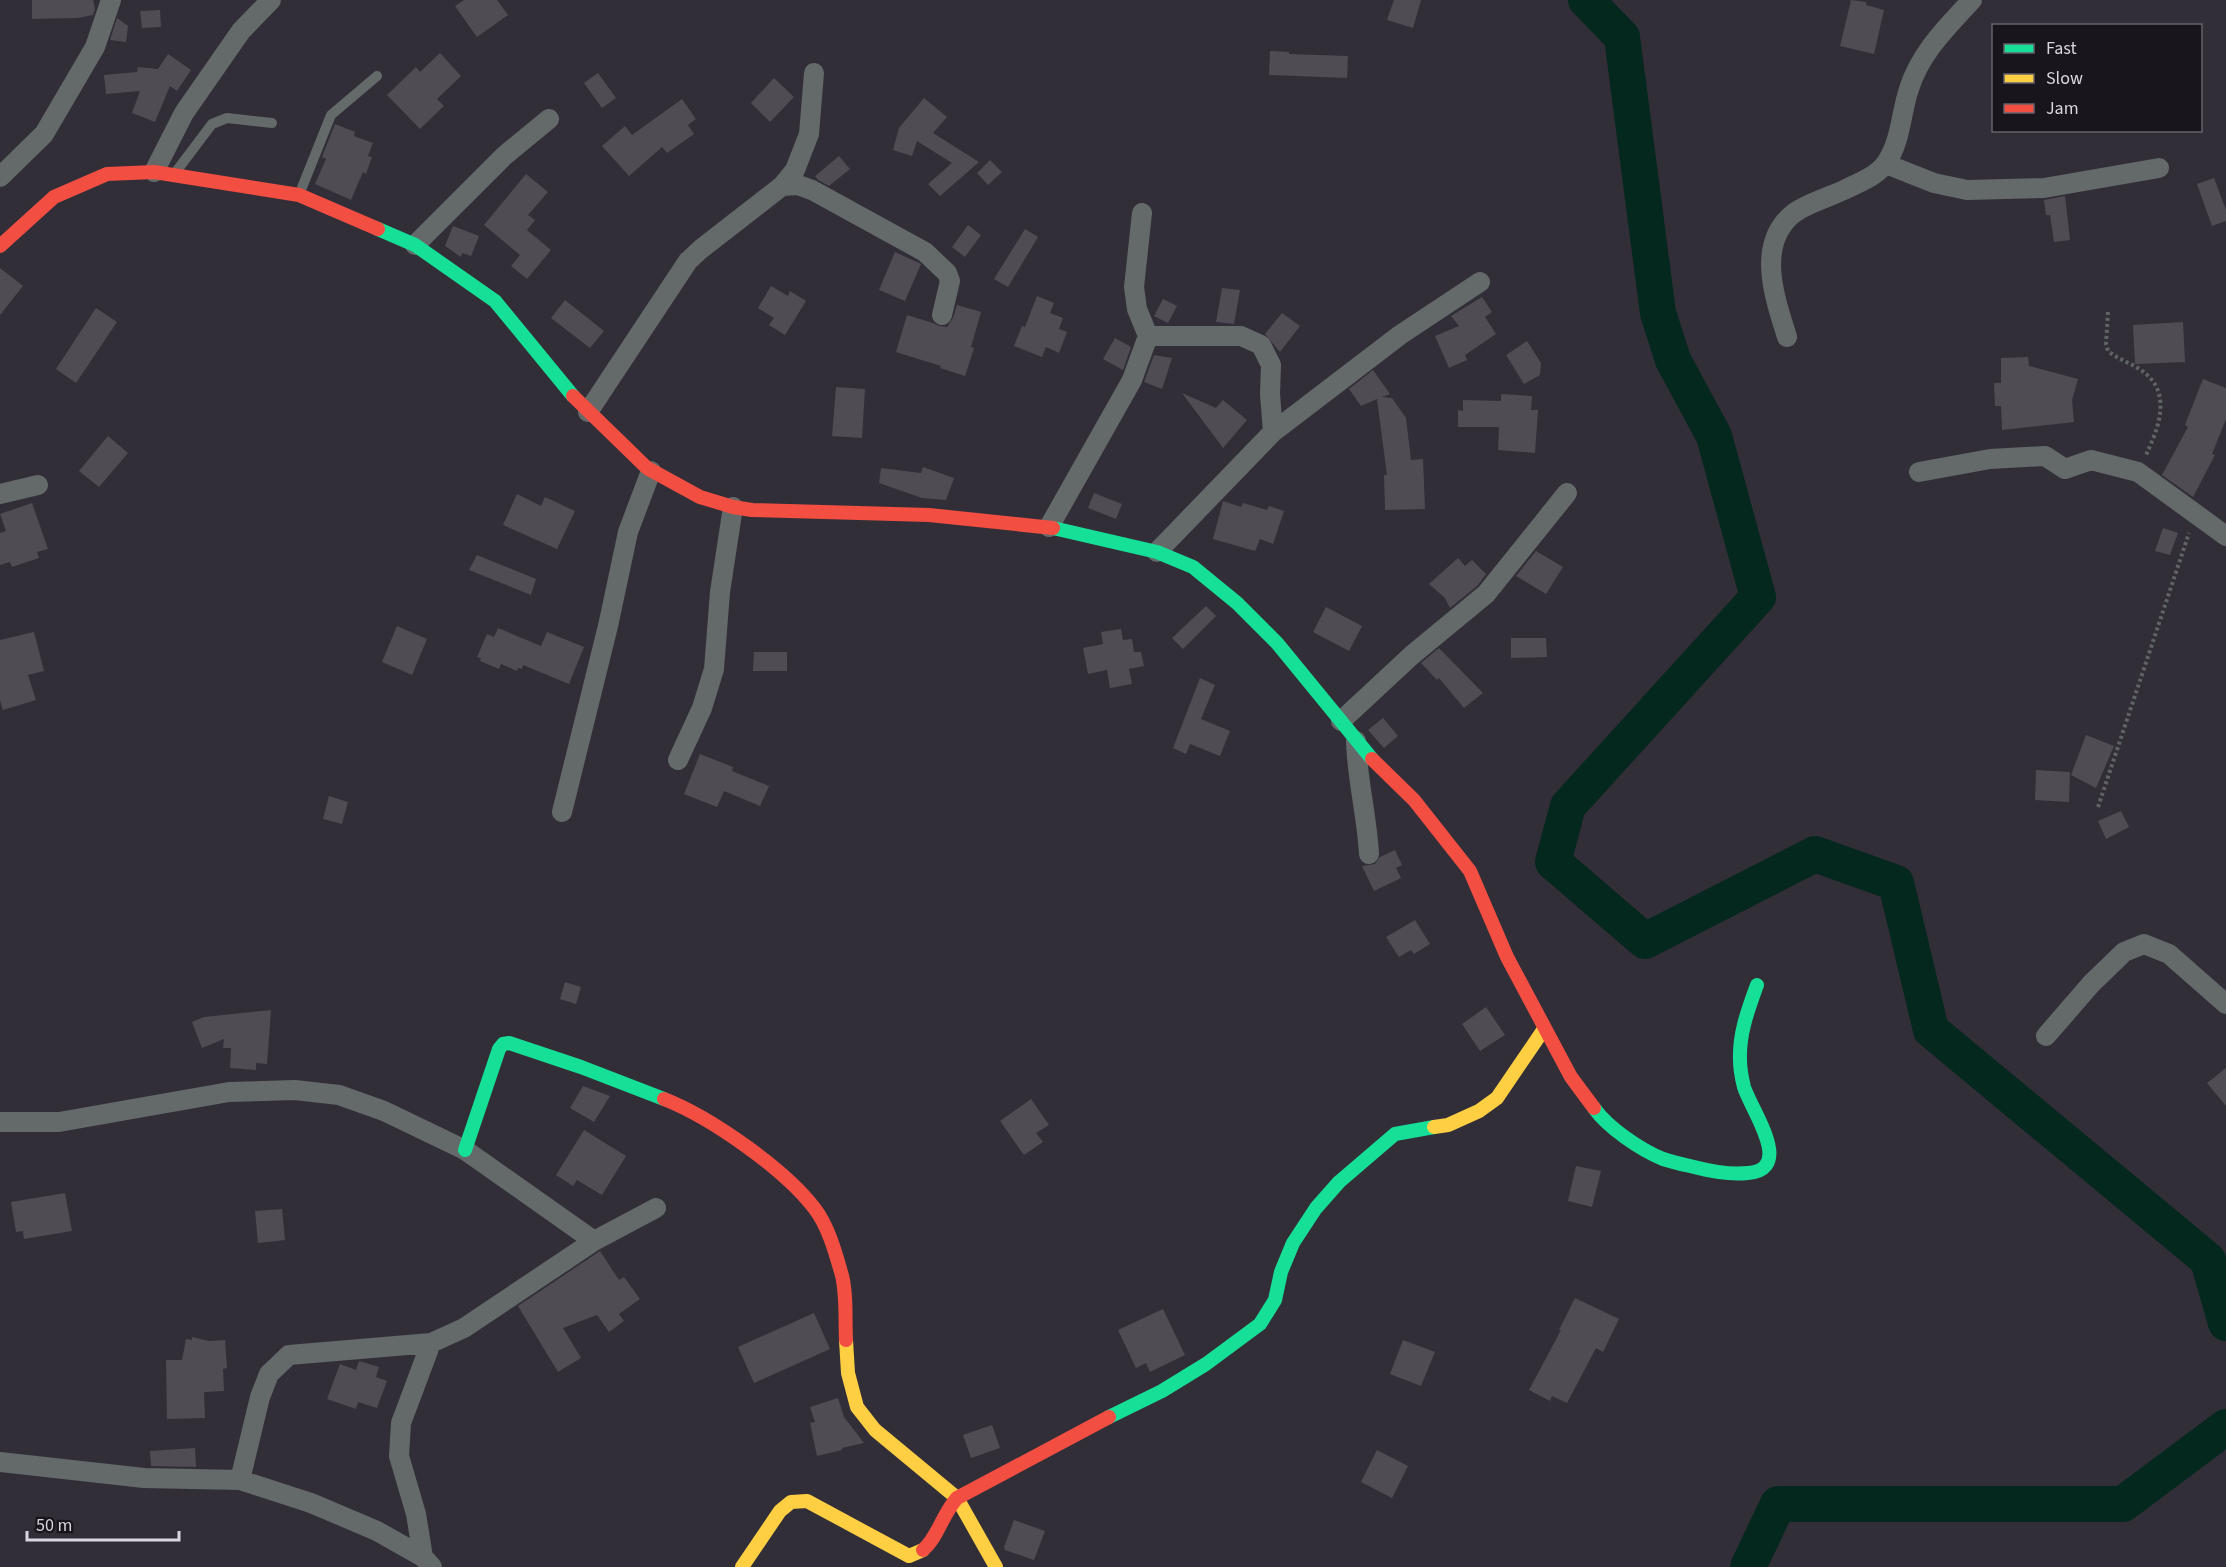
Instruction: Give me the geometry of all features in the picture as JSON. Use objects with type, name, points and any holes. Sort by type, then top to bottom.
[{"type":"street","points":[[0,177],[44,134],[95,47],[111,0]]},
{"type":"street","points":[[163,174],[184,113],[241,31],[271,0]]},
{"type":"street","points":[[1787,337],[1775,296],[1771,267],[1773,247],[1781,228],[1795,213],[1870,177],[1886,164],[1893,148],[1909,89],[1919,65],[1938,36],[1972,0]]},
{"type":"street","points":[[588,412],[688,261],[783,186],[795,170],[809,134],[814,74]]},
{"type":"street","points":[[415,245],[504,156],[549,119]]},
{"type":"street","points":[[1886,164],[1934,183],[1967,190],[2044,188],[2159,168]]},
{"type":"street","points":[[0,246],[54,197],[107,174],[163,174],[298,195],[415,245],[495,301],[550,370],[588,412],[651,471],[700,497],[752,510],[929,515],[1049,527],[1157,552],[1193,567],[1237,603],[1277,643],[1356,741],[1379,767],[1414,800],[1470,871],[1508,957],[1571,1077],[1597,1113],[1631,1142],[1663,1159],[1687,1167],[1735,1174],[1759,1173],[1768,1165],[1770,1156],[1767,1138],[1744,1087],[1740,1061],[1742,1031],[1756,985]]},
{"type":"street","points":[[783,186],[798,185],[812,190],[925,252],[947,273],[950,281],[942,315]]},
{"type":"street","points":[[1049,527],[1132,380],[1148,336],[1137,309],[1134,287],[1142,213]]},
{"type":"street","points":[[1157,552],[1273,432],[1400,335],[1480,282]]},
{"type":"street","points":[[1148,336],[1241,336],[1261,345],[1271,364],[1270,394],[1273,432]]},
{"type":"street","points":[[1919,472],[1990,459],[2045,456],[2065,468],[2091,460],[2138,472],[2226,536]]},
{"type":"street","points":[[562,812],[608,627],[628,532],[651,471]]},
{"type":"street","points":[[0,494],[38,485]]},
{"type":"street","points":[[1341,721],[1412,655],[1486,594],[1567,493]]},
{"type":"street","points":[[678,760],[702,708],[714,669],[720,592],[733,507]]},
{"type":"street","points":[[1356,741],[1356,772],[1368,836],[1369,854]]},
{"type":"street","points":[[2046,1036],[2091,984],[2124,952],[2144,944],[2169,954],[2226,1004]]},
{"type":"street","points":[[742,1567],[780,1511],[790,1502],[807,1501],[909,1556],[924,1550],[932,1541],[947,1509],[957,1498],[1162,1391],[1206,1364],[1260,1324],[1275,1300],[1281,1272],[1293,1243],[1316,1208],[1339,1182],[1395,1134],[1448,1125],[1479,1111],[1497,1098],[1544,1029]]},
{"type":"street","points":[[465,1150],[503,1044],[581,1067],[674,1103],[739,1140],[800,1191],[816,1210],[828,1233],[842,1274],[848,1373],[857,1407],[875,1430],[957,1498],[996,1567]]},
{"type":"street","points":[[0,1122],[59,1122],[229,1092],[295,1090],[339,1095],[384,1111],[465,1150],[594,1241]]},
{"type":"street","points":[[240,1480],[262,1389],[269,1374],[289,1355],[431,1343],[464,1328],[594,1241],[656,1208]]},
{"type":"street","points":[[428,1562],[399,1456],[401,1423],[431,1343]]},
{"type":"street","points":[[0,1462],[144,1478],[240,1480],[311,1503],[377,1531],[428,1562]]},
{"type":"lane","points":[[298,195],[331,115],[377,76]]},
{"type":"lane","points":[[163,174],[212,124],[227,118],[272,123]]},
{"type":"path","points":[[2108,312],[2106,344],[2108,351],[2143,371],[2151,379],[2156,388],[2160,406],[2161,417],[2158,429],[2138,472]]},
{"type":"path","points":[[2098,807],[2137,696],[2195,515]]},
{"type":"building","points":[[32,0],[93,0],[95,9],[93,15],[78,18],[32,19]]},
{"type":"building","points":[[464,0],[497,0],[508,15],[477,37],[455,6]]},
{"type":"building","points":[[1394,0],[1421,0],[1413,28],[1387,20]]},
{"type":"building","points":[[1851,0],[1866,2],[1866,5],[1884,10],[1874,54],[1840,46]]},
{"type":"building","points":[[160,10],[161,27],[142,28],[140,11]]},
{"type":"building","points":[[117,18],[128,26],[126,42],[110,40]]},
{"type":"building","points":[[1270,51],[1348,56],[1347,78],[1269,75]]},
{"type":"building","points":[[440,53],[461,76],[437,99],[444,106],[420,129],[387,95],[416,67],[420,72]]},
{"type":"building","points":[[168,54],[191,70],[177,91],[170,86],[155,122],[132,113],[140,91],[106,94],[104,75],[137,72],[138,67],[158,69]]},
{"type":"building","points":[[598,73],[616,98],[602,108],[584,83]]},
{"type":"building","points":[[774,78],[794,97],[770,122],[751,103]]},
{"type":"building","points":[[924,98],[947,117],[933,133],[979,162],[940,196],[928,184],[952,163],[917,141],[912,156],[893,150],[899,128]]},
{"type":"building","points":[[682,99],[696,119],[688,125],[694,134],[667,153],[662,147],[629,176],[602,146],[625,126],[632,135]]},
{"type":"building","points":[[335,124],[355,132],[354,136],[373,143],[368,156],[372,157],[366,174],[363,172],[351,200],[315,184],[326,159],[322,157]]},
{"type":"building","points":[[839,156],[850,169],[829,186],[818,180],[815,176]]},
{"type":"building","points":[[990,160],[1002,172],[988,185],[977,173]]},
{"type":"building","points":[[526,174],[548,192],[528,215],[535,220],[527,230],[551,250],[527,279],[511,266],[520,255],[484,225]]},
{"type":"building","points":[[2214,178],[2226,210],[2226,221],[2212,226],[2197,184]]},
{"type":"building","points":[[2065,196],[2070,240],[2054,242],[2050,215],[2046,215],[2044,200]]},
{"type":"building","points":[[968,225],[981,235],[965,257],[952,247]]},
{"type":"building","points":[[453,226],[479,236],[471,256],[462,253],[461,257],[445,246]]},
{"type":"building","points":[[1025,229],[1038,237],[1008,287],[994,279]]},
{"type":"building","points":[[895,252],[921,264],[905,301],[879,290]]},
{"type":"building","points":[[0,268],[23,286],[0,315]]},
{"type":"building","points":[[771,286],[788,296],[790,291],[806,301],[785,335],[769,325],[774,318],[758,308]]},
{"type":"building","points":[[1222,288],[1240,290],[1234,324],[1216,322]]},
{"type":"building","points":[[1037,296],[1054,303],[1050,313],[1063,318],[1059,329],[1067,332],[1059,353],[1046,347],[1042,357],[1014,346],[1022,326],[1025,327]]},
{"type":"building","points":[[1482,297],[1492,312],[1485,317],[1496,334],[1465,355],[1467,360],[1449,368],[1435,336],[1459,326],[1451,316]]},
{"type":"building","points":[[1163,299],[1177,306],[1168,323],[1154,316]]},
{"type":"building","points":[[565,300],[604,331],[590,348],[551,318]]},
{"type":"building","points":[[957,305],[981,312],[971,347],[974,348],[965,376],[896,352],[907,315],[947,327]]},
{"type":"building","points":[[96,308],[117,322],[76,383],[56,369]]},
{"type":"building","points":[[1282,313],[1300,326],[1280,352],[1265,334]]},
{"type":"building","points":[[2183,322],[2185,362],[2135,364],[2133,325]]},
{"type":"building","points":[[1115,338],[1131,347],[1123,370],[1103,359]]},
{"type":"building","points":[[1527,341],[1541,363],[1540,375],[1524,384],[1506,355]]},
{"type":"building","points":[[1154,355],[1172,358],[1162,389],[1144,382]]},
{"type":"building","points":[[2028,357],[2029,366],[2078,379],[2072,400],[2074,422],[2002,430],[2001,406],[1995,406],[1994,383],[2001,383],[2001,358]]},
{"type":"building","points":[[1373,370],[1390,394],[1382,397],[1392,398],[1406,418],[1411,460],[1423,459],[1425,509],[1385,510],[1384,475],[1387,475],[1377,399],[1361,406],[1349,389]]},
{"type":"building","points":[[2203,379],[2226,388],[2226,419],[2212,454],[2215,455],[2193,497],[2162,475],[2188,427],[2185,425]]},
{"type":"building","points":[[836,387],[865,389],[862,438],[832,436]]},
{"type":"building","points":[[1182,393],[1216,408],[1223,400],[1247,420],[1223,448]]},
{"type":"building","points":[[1501,394],[1532,396],[1531,410],[1538,410],[1535,453],[1498,450],[1499,427],[1458,427],[1458,410],[1463,411],[1463,400],[1501,401]]},
{"type":"building","points":[[108,436],[128,453],[99,487],[79,471]]},
{"type":"building","points":[[923,467],[954,478],[946,500],[922,498],[879,483],[881,468],[921,473]]},
{"type":"building","points":[[1094,493],[1122,504],[1116,519],[1088,508]]},
{"type":"building","points":[[517,494],[541,506],[545,497],[575,511],[557,549],[503,525]]},
{"type":"building","points":[[1223,501],[1241,507],[1243,503],[1267,510],[1269,506],[1284,511],[1273,544],[1260,539],[1255,551],[1213,539]]},
{"type":"building","points":[[32,503],[48,549],[37,552],[39,558],[12,567],[10,562],[0,565],[0,533],[6,531],[0,514]]},
{"type":"building","points":[[2163,528],[2178,533],[2170,555],[2155,551]]},
{"type":"building","points":[[1536,551],[1563,567],[1546,594],[1516,576]]},
{"type":"building","points":[[477,555],[536,579],[531,595],[469,570]]},
{"type":"building","points":[[1458,558],[1465,566],[1472,560],[1486,574],[1477,586],[1450,608],[1445,598],[1429,584]]},
{"type":"building","points":[[1206,606],[1216,616],[1183,649],[1172,638]]},
{"type":"building","points":[[1326,607],[1362,626],[1349,651],[1313,632]]},
{"type":"building","points":[[397,626],[427,639],[412,675],[382,662]]},
{"type":"building","points":[[498,628],[541,646],[547,632],[584,647],[569,684],[523,665],[522,669],[518,668],[517,671],[501,664],[499,669],[480,661],[481,658],[477,657],[487,634],[494,637]]},
{"type":"building","points":[[1121,629],[1123,640],[1132,639],[1134,652],[1141,652],[1144,666],[1129,669],[1132,684],[1110,688],[1107,670],[1088,674],[1083,648],[1103,644],[1101,632]]},
{"type":"building","points":[[34,632],[44,671],[28,675],[36,700],[3,710],[0,700],[0,640]]},
{"type":"building","points":[[1511,638],[1546,638],[1547,657],[1511,658]]},
{"type":"building","points":[[1439,648],[1483,693],[1464,708],[1439,678],[1437,680],[1421,663]]},
{"type":"building","points":[[754,652],[787,652],[787,671],[753,671]]},
{"type":"building","points":[[1200,678],[1215,685],[1201,719],[1230,731],[1220,756],[1190,744],[1186,754],[1173,748]]},
{"type":"building","points":[[1383,718],[1398,736],[1384,748],[1368,730]]},
{"type":"building","points":[[2086,735],[2114,746],[2096,788],[2071,775]]},
{"type":"building","points":[[700,754],[733,767],[732,771],[769,786],[760,806],[724,791],[717,807],[684,794]]},
{"type":"building","points":[[2036,770],[2070,772],[2069,802],[2035,800]]},
{"type":"building","points":[[329,796],[348,802],[342,824],[323,819]]},
{"type":"building","points":[[2121,811],[2129,827],[2106,839],[2098,821]]},
{"type":"building","points":[[1395,850],[1402,865],[1396,868],[1401,878],[1374,891],[1362,866],[1375,864],[1380,857]]},
{"type":"building","points":[[1415,920],[1430,944],[1414,954],[1411,950],[1399,957],[1386,937]]},
{"type":"building","points":[[565,982],[581,987],[576,1004],[560,999]]},
{"type":"building","points":[[1486,1007],[1505,1035],[1480,1051],[1462,1024]]},
{"type":"building","points":[[271,1010],[267,1064],[256,1063],[256,1070],[230,1068],[231,1048],[223,1048],[224,1039],[202,1048],[192,1022],[204,1017]]},
{"type":"building","points":[[2226,1068],[2226,1106],[2207,1083]]},
{"type":"building","points":[[583,1086],[610,1096],[594,1122],[570,1108]]},
{"type":"building","points":[[1031,1099],[1049,1125],[1036,1133],[1043,1142],[1024,1155],[1000,1121]]},
{"type":"building","points":[[584,1130],[626,1156],[602,1195],[577,1180],[573,1186],[556,1175]]},
{"type":"building","points":[[1576,1166],[1601,1171],[1592,1207],[1568,1201]]},
{"type":"building","points":[[65,1193],[72,1231],[24,1239],[23,1231],[16,1232],[11,1202]]},
{"type":"building","points":[[282,1209],[285,1240],[258,1243],[255,1211]]},
{"type":"building","points":[[600,1251],[619,1280],[624,1277],[640,1299],[619,1314],[624,1321],[609,1332],[597,1315],[563,1328],[581,1358],[558,1372],[518,1306]]},
{"type":"building","points":[[1575,1298],[1619,1319],[1603,1352],[1596,1348],[1567,1403],[1552,1396],[1550,1401],[1529,1390]]},
{"type":"building","points":[[1163,1309],[1185,1355],[1150,1372],[1146,1363],[1136,1368],[1118,1330]]},
{"type":"building","points":[[814,1313],[830,1349],[754,1383],[738,1347]]},
{"type":"building","points":[[192,1337],[209,1341],[225,1340],[227,1368],[223,1369],[224,1391],[204,1392],[205,1418],[167,1419],[166,1360],[182,1360],[186,1339],[192,1340]]},
{"type":"building","points":[[1403,1340],[1435,1352],[1421,1386],[1390,1374]]},
{"type":"building","points":[[359,1361],[379,1367],[376,1377],[387,1381],[377,1408],[358,1402],[356,1409],[327,1399],[340,1364],[356,1370]]},
{"type":"building","points":[[838,1398],[844,1417],[864,1443],[817,1456],[810,1423],[815,1422],[810,1407]]},
{"type":"building","points":[[992,1425],[1000,1448],[971,1458],[963,1435]]},
{"type":"building","points":[[195,1448],[196,1467],[151,1466],[150,1451]]},
{"type":"building","points":[[1377,1450],[1408,1466],[1392,1498],[1361,1482]]},
{"type":"building","points":[[1014,1520],[1045,1531],[1034,1560],[1005,1550],[1004,1547]]},
{"type":"waterway","points":[[1586,0],[1622,37],[1658,313],[1673,360],[1714,436],[1758,597],[1568,806],[1553,862],[1645,941],[1815,854],[1896,883],[1931,1030],[2208,1260],[2226,1323]]},
{"type":"waterway","points":[[1748,1567],[1778,1504],[2123,1504],[2226,1427]]},
{"type":"traffic: fast","points":[[378,229],[415,245],[495,301],[573,396]]},
{"type":"traffic: fast","points":[[1053,528],[1157,552],[1193,567],[1237,603],[1277,643],[1372,759]]},
{"type":"traffic: fast","points":[[1594,1108],[1626,1138],[1663,1159],[1726,1173],[1748,1173],[1762,1169],[1768,1161],[1769,1150],[1761,1123],[1744,1087],[1740,1060],[1747,1013],[1757,985]]},
{"type":"traffic: fast","points":[[465,1150],[499,1049],[503,1044],[509,1043],[581,1067],[664,1099]]},
{"type":"traffic: fast","points":[[1109,1417],[1162,1391],[1206,1364],[1260,1324],[1275,1300],[1281,1272],[1293,1243],[1316,1208],[1339,1182],[1395,1134],[1434,1127]]},
{"type":"traffic: slow","points":[[1434,1127],[1448,1125],[1479,1111],[1497,1098],[1544,1029]]},
{"type":"traffic: slow","points":[[846,1340],[848,1373],[857,1407],[875,1430],[957,1498],[996,1567]]},
{"type":"traffic: slow","points":[[742,1567],[780,1511],[791,1502],[807,1501],[909,1556],[923,1550]]},
{"type":"traffic: jam","points":[[0,246],[54,197],[107,174],[154,172],[299,195],[378,229]]},
{"type":"traffic: jam","points":[[573,396],[647,468],[700,497],[733,507],[752,510],[929,515],[1053,528]]},
{"type":"traffic: jam","points":[[1372,759],[1414,800],[1470,871],[1507,957],[1571,1077],[1594,1108]]},
{"type":"traffic: jam","points":[[664,1099],[703,1118],[746,1146],[785,1177],[815,1209],[831,1239],[843,1280],[846,1340]]},
{"type":"traffic: jam","points":[[923,1550],[933,1539],[947,1511],[957,1498],[1109,1417]]}]
